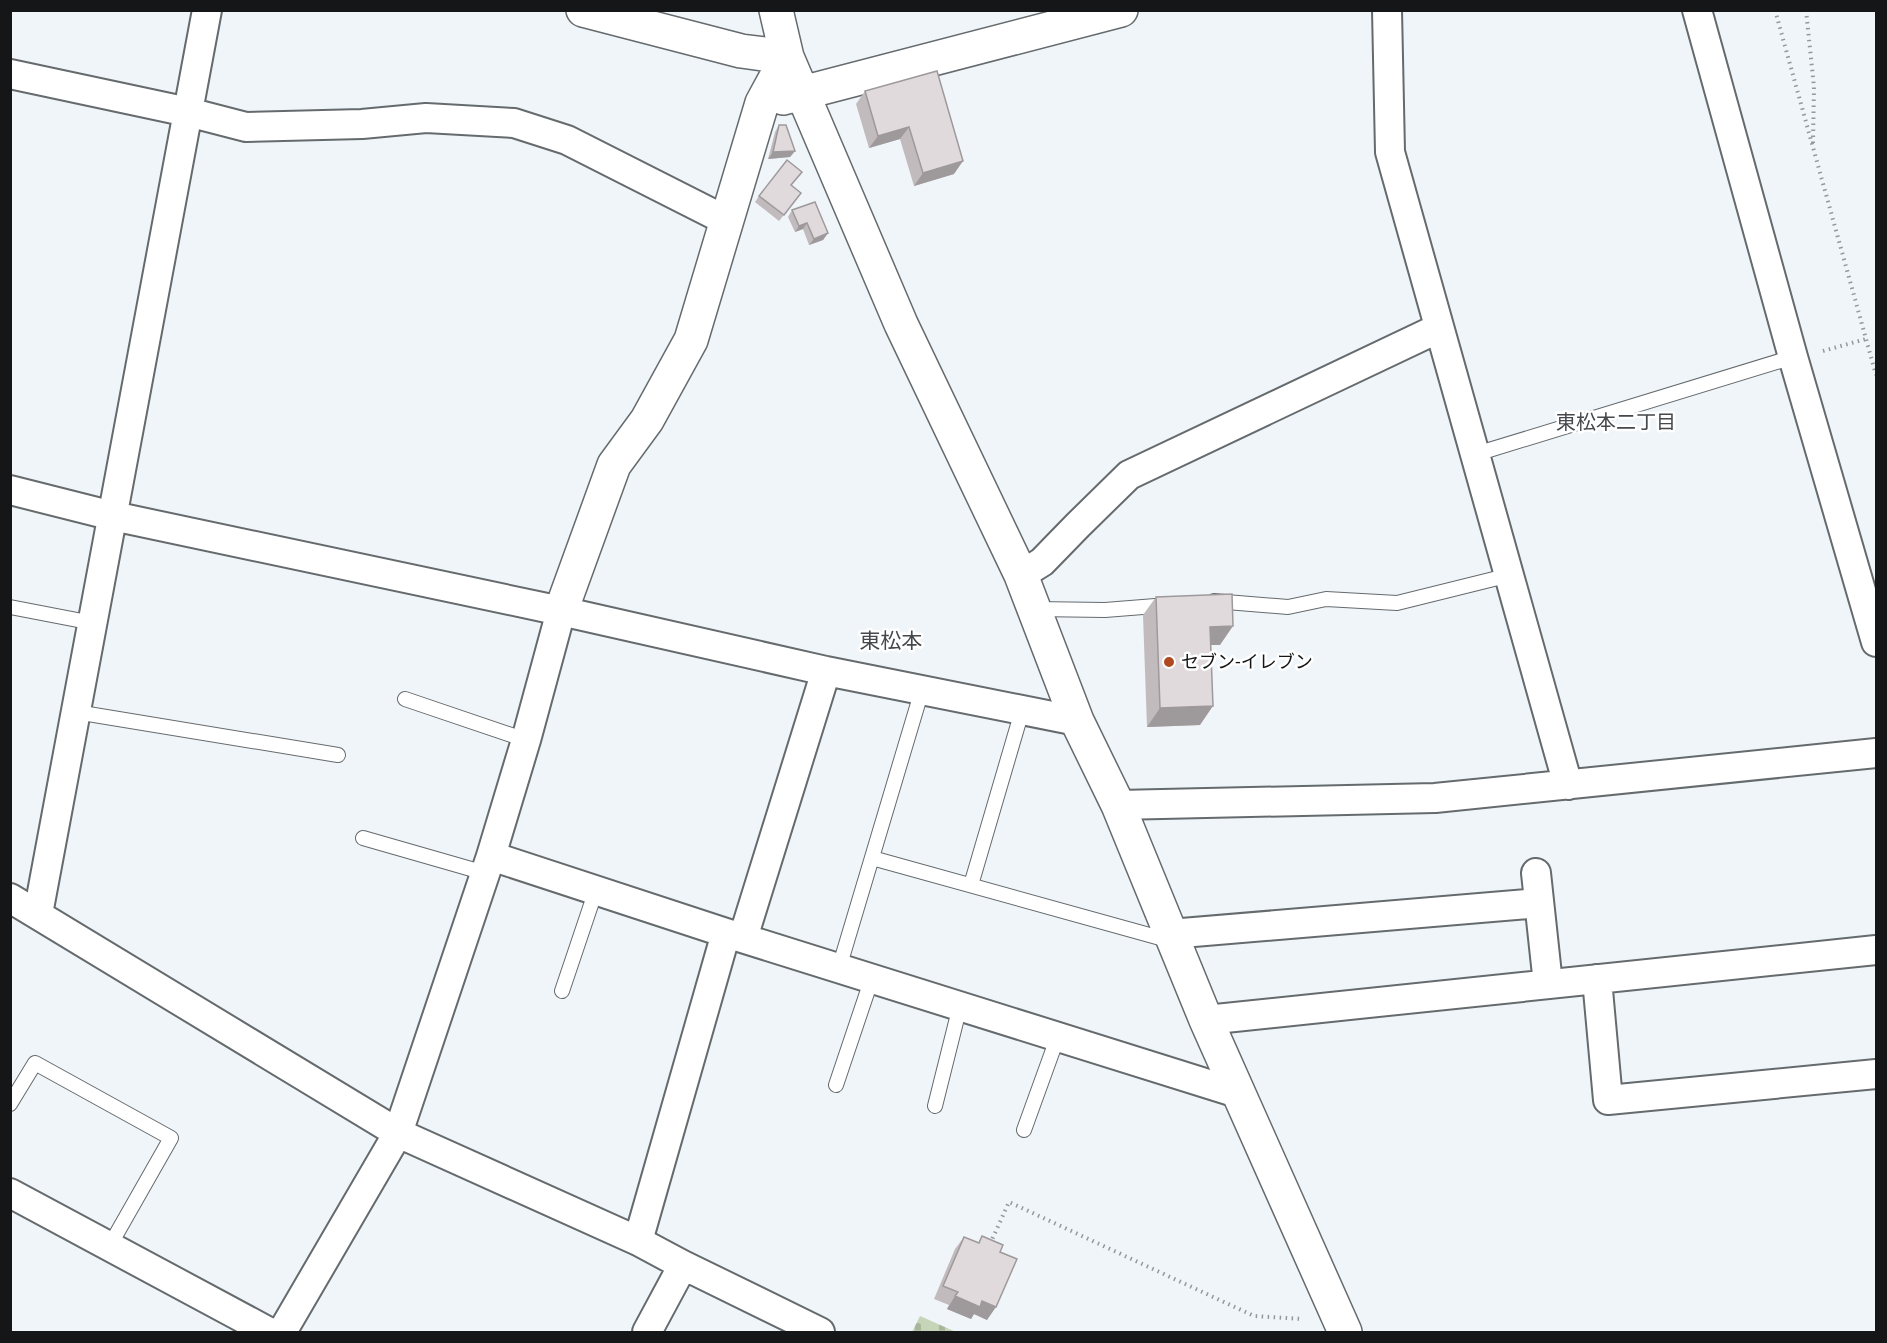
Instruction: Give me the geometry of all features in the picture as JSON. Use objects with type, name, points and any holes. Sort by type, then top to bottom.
[{"type":"street","points":[[38,915],[207,10]]},
{"type":"street","points":[[583,10],[741,51],[787,57]]},
{"type":"street","points":[[776,10],[787,57],[901,324],[1021,575],[1077,721],[1118,805],[1206,1020],[1345,1332]]},
{"type":"street","points":[[762,103],[1121,10]]},
{"type":"street","points":[[1387,10],[1390,152],[1568,785]]},
{"type":"street","points":[[1697,10],[1805,355],[1876,642]]},
{"type":"street","points":[[282,1332],[398,1133],[488,864],[526,740],[561,611],[614,465],[647,420],[691,340],[762,103],[787,57]]},
{"type":"street","points":[[10,74],[188,112],[246,127],[362,124],[426,118],[514,123],[567,140],[727,220]]},
{"type":"street","points":[[1021,575],[1042,562],[1130,475],[1439,328]]},
{"type":"street","points":[[10,490],[113,516],[561,611],[826,671],[1077,721]]},
{"type":"street","points":[[638,1241],[735,935],[826,671]]},
{"type":"street","points":[[1118,805],[1435,798],[1876,753]]},
{"type":"street","points":[[488,864],[596,890],[1238,1093]]},
{"type":"street","points":[[1536,873],[1548,984]]},
{"type":"street","points":[[10,898],[398,1133],[638,1241],[820,1332]]},
{"type":"street","points":[[1172,938],[1539,903]]},
{"type":"street","points":[[1206,1020],[1876,950]]},
{"type":"street","points":[[1597,979],[1608,1100],[1876,1074]]},
{"type":"street","points":[[10,1193],[269,1332]]},
{"type":"street","points":[[647,1332],[683,1265]]},
{"type":"lane","points":[[1476,454],[1805,355]]},
{"type":"lane","points":[[1034,609],[1105,610],[1221,600],[1288,607],[1326,599],[1397,603],[1510,575]]},
{"type":"lane","points":[[10,607],[93,623]]},
{"type":"lane","points":[[838,968],[922,690]]},
{"type":"lane","points":[[405,699],[526,740]]},
{"type":"lane","points":[[970,885],[1022,711]]},
{"type":"lane","points":[[76,712],[338,755]]},
{"type":"lane","points":[[363,838],[488,864]]},
{"type":"lane","points":[[872,858],[1172,938]]},
{"type":"lane","points":[[562,992],[596,890]]},
{"type":"lane","points":[[836,1085],[872,978]]},
{"type":"lane","points":[[935,1107],[960,1006]]},
{"type":"lane","points":[[1024,1130],[1058,1036]]},
{"type":"lane","points":[[10,1104],[35,1063],[171,1138],[109,1247]]},
{"type":"path","points":[[1775,10],[1876,375]]},
{"type":"path","points":[[1806,10],[1814,87],[1813,149]]},
{"type":"path","points":[[1805,355],[1866,339]]},
{"type":"path","points":[[989,1245],[1009,1202],[1254,1316],[1310,1319]]},
{"type":"green space","points":[[920,1316],[956,1332],[912,1332]]},
{"type":"building","points":[[937,71],[963,161],[923,173],[909,127],[878,136],[865,91]]},
{"type":"building","points":[[779,125],[786,125],[795,151],[773,152]]},
{"type":"building","points":[[787,160],[802,172],[791,185],[801,193],[784,215],[759,196]]},
{"type":"building","points":[[815,202],[828,233],[814,239],[807,223],[799,226],[792,210]]},
{"type":"building","points":[[1232,594],[1233,626],[1210,627],[1213,706],[1160,708],[1156,597]]},
{"type":"building","points":[[982,1236],[1003,1245],[1000,1252],[1017,1259],[996,1307],[982,1301],[980,1307],[955,1296],[958,1292],[943,1286],[964,1237],[979,1243]]},
{"type":"place","name":"セブン-イレブン","points":[[1169,662]]},
{"type":"district","name":"東松本二丁目","points":[[1616,422]]},
{"type":"district","name":"東松本","points":[[891,641]]}]
